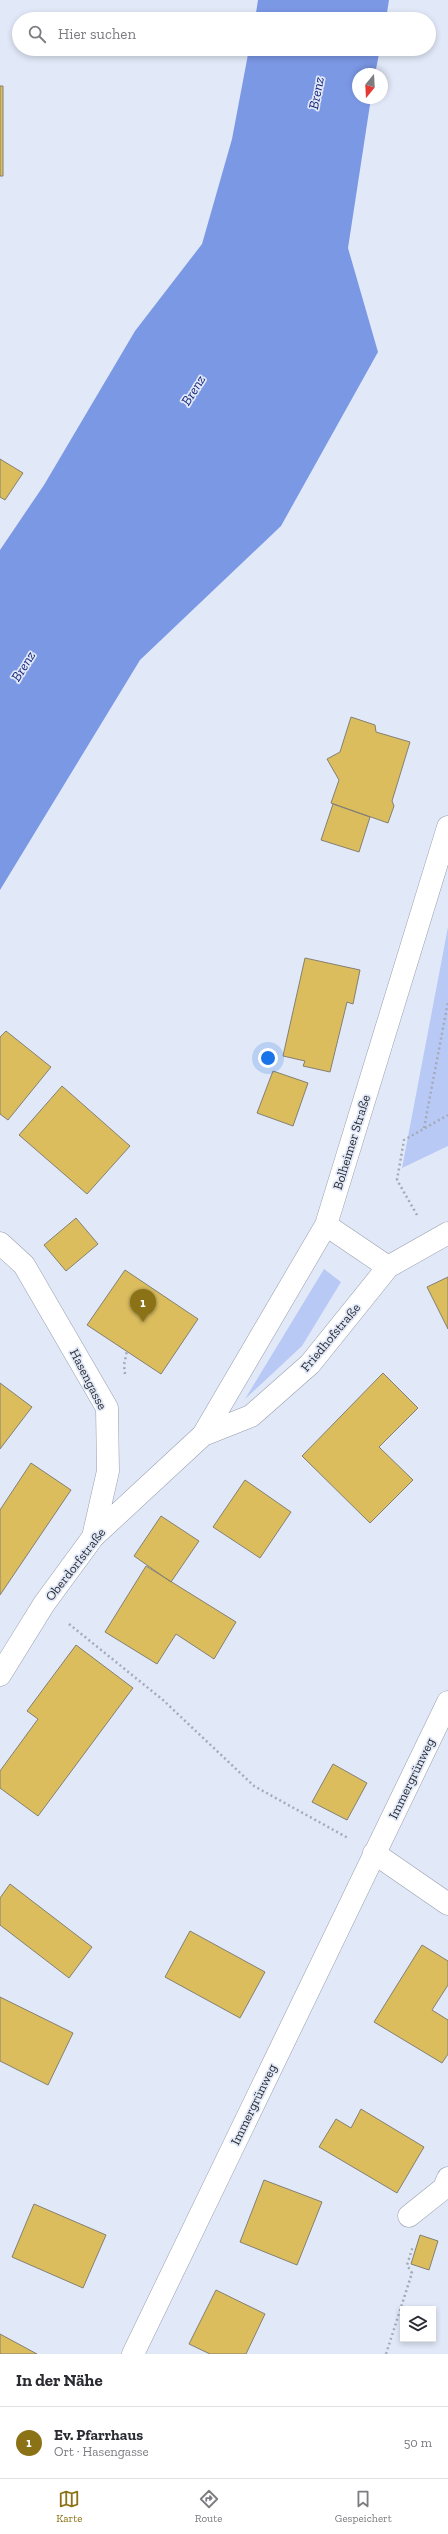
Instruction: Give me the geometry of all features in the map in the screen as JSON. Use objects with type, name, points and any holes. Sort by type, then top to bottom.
[{"type":"street","name":"Bolheimer Straße","points":[[203,1435],[326,1225],[448,827]]},
{"type":"street","points":[[326,1225],[388,1266]]},
{"type":"street","name":"Friedhofstraße","points":[[203,1435],[251,1416],[310,1364],[388,1266],[440,1237]]},
{"type":"street","name":"Hasengasse","points":[[0,1243],[24,1265],[107,1408],[108,1471],[93,1537]]},
{"type":"street","name":"Oberdorfstraße","points":[[0,1674],[44,1604],[93,1537],[203,1435]]},
{"type":"street","name":"Immergrünweg","points":[[133,2354],[448,1702]]},
{"type":"street","points":[[374,1853],[448,1904]]},
{"type":"street","points":[[409,2216],[447,2186]]},
{"type":"path","points":[[424,1128],[448,1002]]},
{"type":"path","points":[[440,1237],[397,1180],[404,1140],[448,1115]]},
{"type":"path","points":[[82,1635],[163,1700],[254,1786],[355,1842]]},
{"type":"path","points":[[386,2354],[412,2273],[407,2266],[417,2233],[409,2216]]},
{"type":"shaded area","points":[[448,927],[448,1146],[402,1168]]},
{"type":"shaded area","points":[[324,1269],[341,1282],[302,1346],[245,1399]]},
{"type":"water","points":[[258,0],[389,0],[387,12],[256,12]]},
{"type":"water","name":"Brenz","points":[[248,56],[379,56],[376,68],[352,68],[352,104],[370,104],[348,248],[378,352],[281,526],[140,660],[0,890],[0,550],[44,485],[135,331],[202,244],[232,139]]},
{"type":"building","points":[[0,86],[3,86],[3,176],[0,176]]},
{"type":"building","points":[[0,459],[23,473],[5,500],[0,497]]},
{"type":"building","points":[[351,717],[375,725],[376,732],[410,742],[392,801],[394,806],[388,823],[331,803],[339,780],[327,759],[340,752]]},
{"type":"building","points":[[333,804],[370,817],[359,852],[321,840]]},
{"type":"building","points":[[305,958],[360,970],[353,1004],[347,1002],[330,1072],[303,1066],[305,1061],[283,1056]]},
{"type":"building","points":[[6,1031],[51,1067],[8,1120],[0,1114],[0,1037]]},
{"type":"building","points":[[273,1071],[308,1083],[293,1126],[257,1113]]},
{"type":"building","points":[[62,1086],[130,1146],[87,1194],[19,1135]]},
{"type":"building","points":[[76,1218],[98,1244],[66,1271],[44,1245]]},
{"type":"building","points":[[125,1270],[198,1319],[161,1374],[87,1325]]},
{"type":"building","points":[[448,1277],[448,1329],[427,1287]]},
{"type":"building","points":[[383,1373],[418,1408],[379,1447],[413,1480],[370,1523],[302,1456]]},
{"type":"building","points":[[0,1383],[32,1407],[0,1449]]},
{"type":"building","points":[[31,1463],[71,1490],[0,1595],[0,1510]]},
{"type":"building","points":[[245,1480],[291,1512],[260,1558],[213,1527]]},
{"type":"building","points":[[161,1516],[199,1541],[171,1582],[134,1556]]},
{"type":"building","points":[[146,1566],[236,1622],[214,1659],[176,1634],[157,1664],[105,1632]]},
{"type":"building","points":[[76,1645],[133,1688],[38,1816],[0,1788],[0,1771],[38,1719],[27,1711]]},
{"type":"building","points":[[333,1764],[367,1783],[347,1820],[312,1802]]},
{"type":"building","points":[[10,1884],[92,1947],[69,1978],[0,1925],[0,1898]]},
{"type":"building","points":[[190,1931],[265,1972],[240,2018],[165,1977]]},
{"type":"building","points":[[422,1945],[448,1961],[448,1985],[432,2010],[448,2020],[448,2054],[442,2063],[374,2022]]},
{"type":"building","points":[[0,1997],[73,2033],[48,2085],[0,2061]]},
{"type":"building","points":[[361,2109],[424,2147],[397,2193],[319,2147],[336,2119],[351,2128]]},
{"type":"building","points":[[264,2180],[322,2202],[297,2265],[240,2242]]},
{"type":"building","points":[[34,2204],[106,2235],[83,2288],[12,2257]]},
{"type":"building","points":[[420,2235],[438,2241],[429,2270],[411,2264]]},
{"type":"building","points":[[216,2290],[265,2314],[246,2354],[210,2354],[189,2344]]},
{"type":"building","points":[[0,2334],[37,2354],[0,2354]]},
{"type":"place","name":"Ev. Pfarrhaus","points":[[143,1322]]}]
